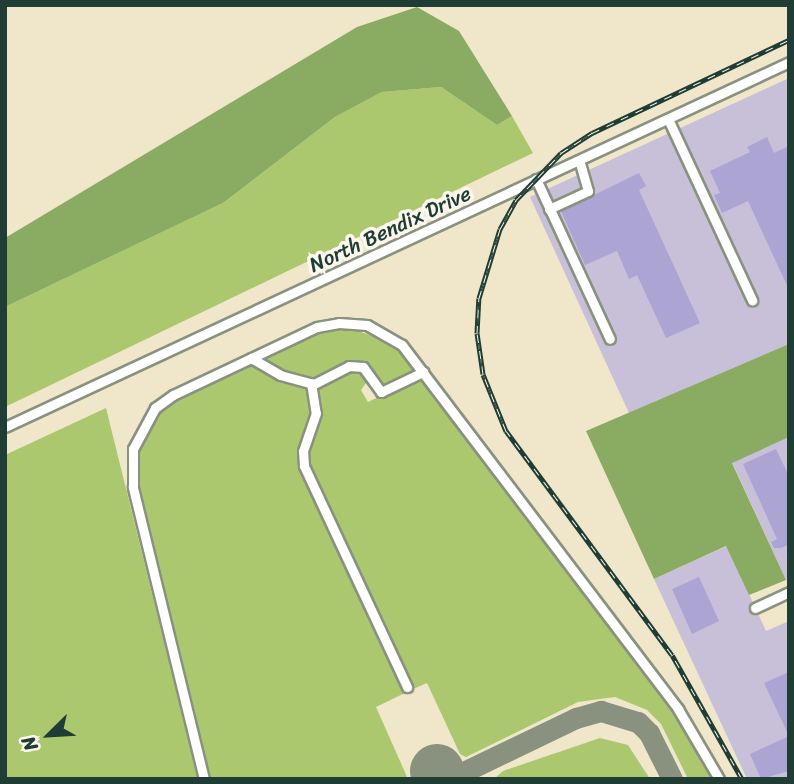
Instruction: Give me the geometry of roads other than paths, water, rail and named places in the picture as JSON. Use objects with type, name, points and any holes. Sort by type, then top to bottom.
[{"type":"street","name":"North Bendix Drive","points":[[5,427],[789,62]]},
{"type":"street","points":[[668,118],[752,300]]},
{"type":"street","points":[[549,209],[587,191],[579,160]]},
{"type":"street","points":[[536,179],[611,339]]},
{"type":"street","points":[[204,779],[130,470],[141,427],[155,408],[317,327],[367,325],[402,345],[423,372],[677,709],[719,779]]},
{"type":"street","points":[[251,358],[280,375],[311,383],[357,365],[371,373],[381,392],[423,372]]},
{"type":"street","points":[[311,383],[316,413],[303,451],[304,466],[407,687]]},
{"type":"street","points":[[755,608],[789,592]]},
{"type":"railway","points":[[742,779],[672,655],[506,431],[483,374],[477,333],[479,298],[500,229],[516,200],[561,153],[592,133],[789,40]]}]
